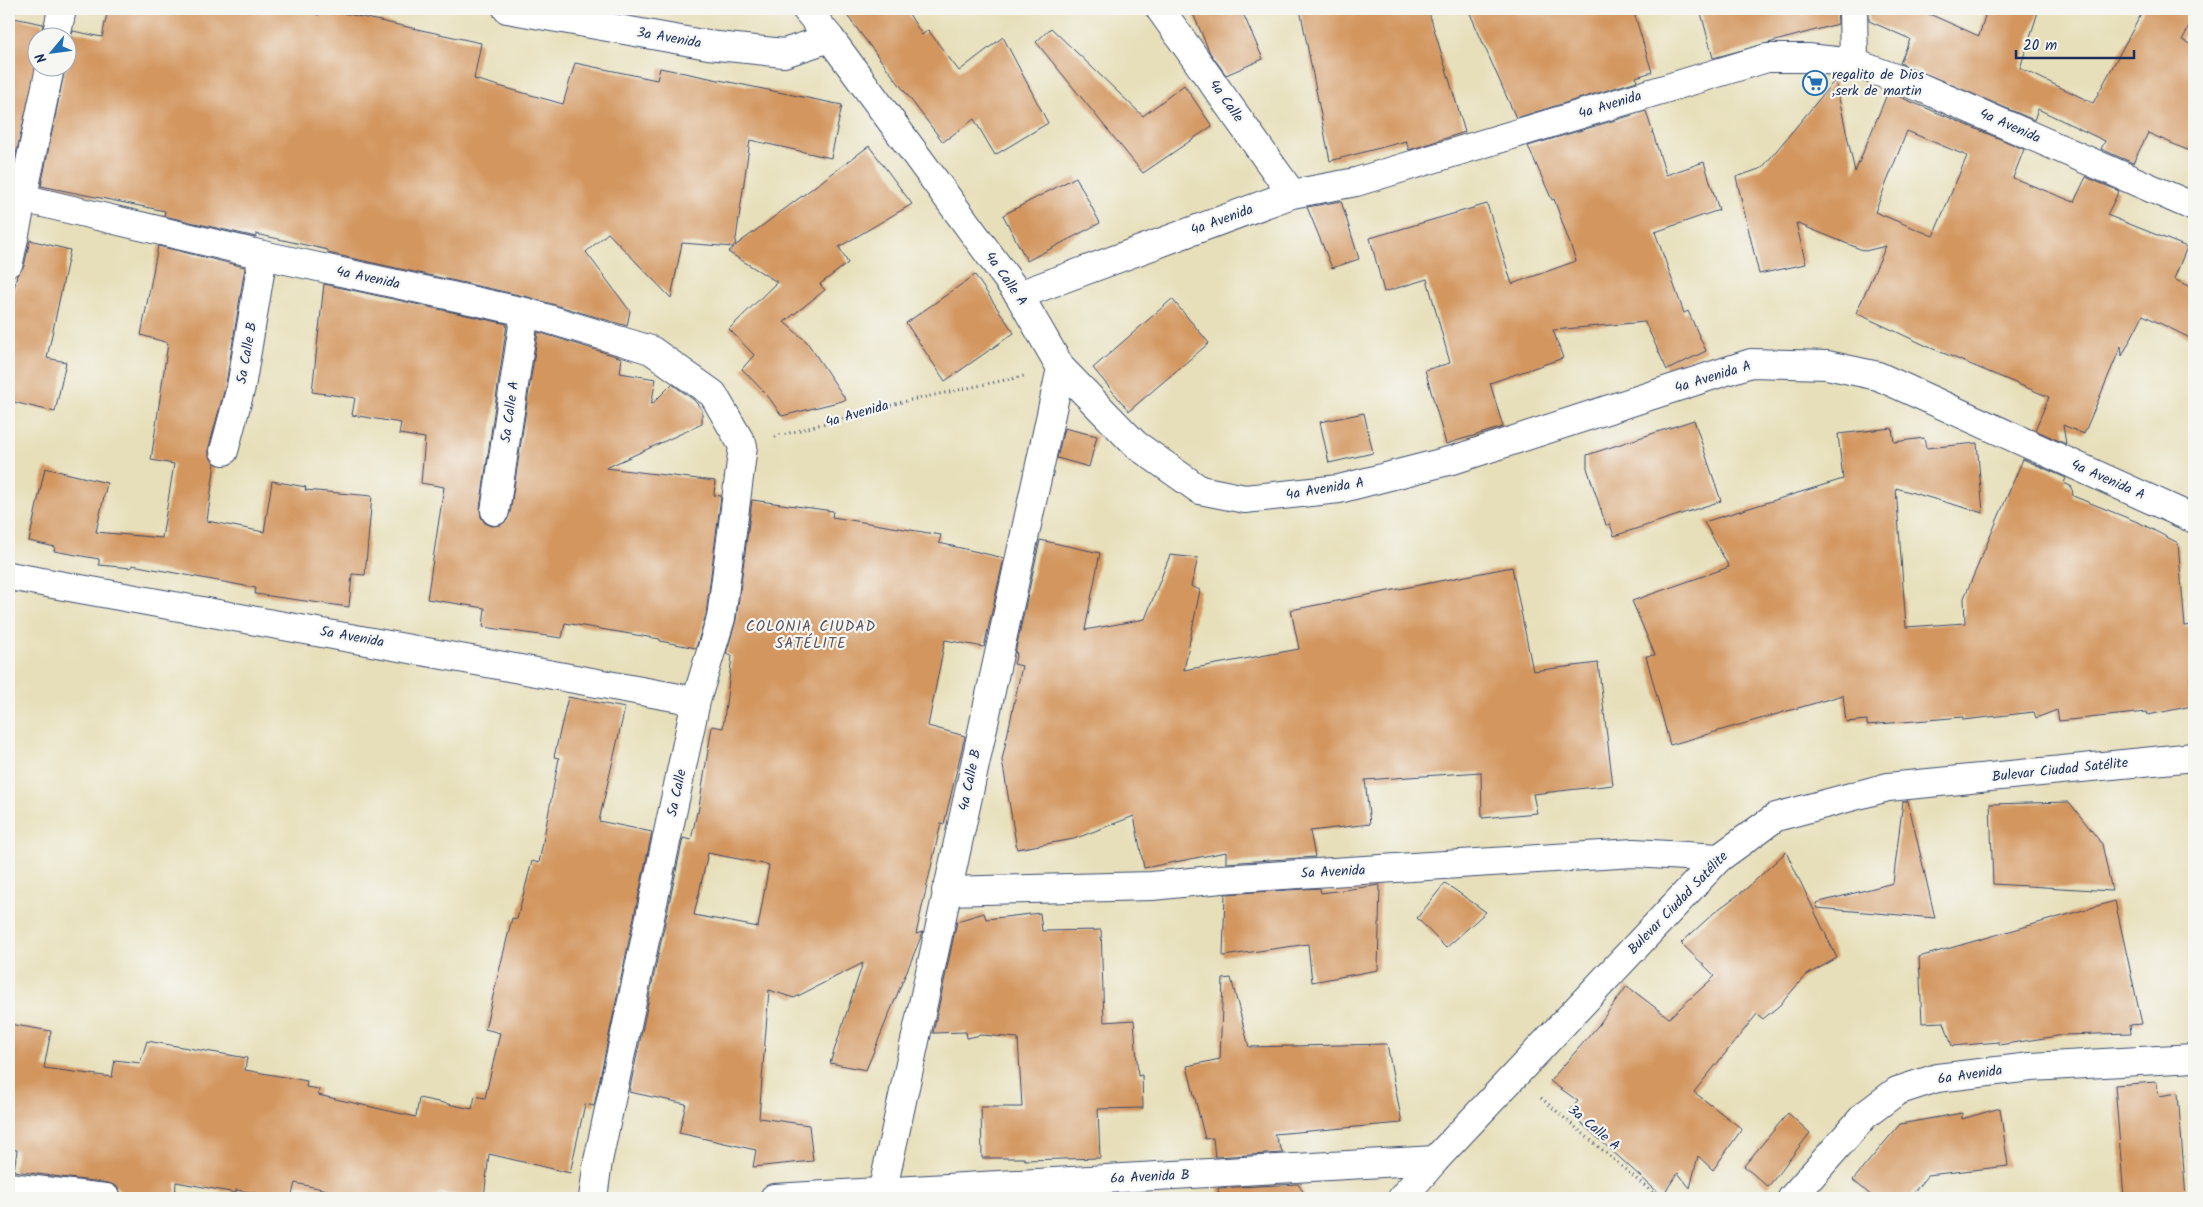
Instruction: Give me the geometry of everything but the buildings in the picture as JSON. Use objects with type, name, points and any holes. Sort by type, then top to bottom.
[{"type":"street","points":[[58,28],[62,9]]},
{"type":"street","name":"3a Avenida","points":[[506,9],[708,45],[784,53],[830,38]]},
{"type":"street","name":"4a Calle A","points":[[806,9],[830,38],[1019,295],[1060,368],[1135,444],[1200,490],[1245,499]]},
{"type":"street","name":"4a Calle","points":[[1160,9],[1292,194]]},
{"type":"street","points":[[1853,9],[1854,63]]},
{"type":"street","name":"4a Avenida","points":[[1019,295],[1292,194],[1356,182],[1767,58],[1808,58],[1854,63],[1922,88],[2194,207]]},
{"type":"street","points":[[9,262],[16,197],[47,78]]},
{"type":"street","name":"4a Avenida","points":[[16,197],[263,255],[525,312],[651,350],[712,394],[743,446]]},
{"type":"street","name":"5a Calle B","points":[[224,451],[241,387],[263,255]]},
{"type":"street","name":"5a Calle A","points":[[495,511],[525,312]]},
{"type":"street","name":"4a Avenida A","points":[[1245,499],[1339,489],[1456,459],[1751,363],[1827,365],[1878,376],[2194,519]]},
{"type":"street","name":"4a Calle B","points":[[882,1193],[1060,368]]},
{"type":"street","name":"5a Calle","points":[[593,1198],[598,1161],[696,701],[721,618],[743,446]]},
{"type":"street","name":"5a Avenida","points":[[9,576],[696,701]]},
{"type":"street","name":"Bulevar Ciudad Satélite","points":[[1402,1198],[1514,1075],[1719,858],[1776,817],[1888,786],[2194,756]]},
{"type":"street","name":"5a Avenida","points":[[946,891],[1152,886],[1220,878],[1634,854],[1719,858]]},
{"type":"street","name":"6a Avenida","points":[[1792,1198],[1865,1115],[1897,1091],[1937,1078],[2031,1067],[2194,1058]]},
{"type":"street","name":"6a Avenida B","points":[[774,1198],[1435,1160]]},
{"type":"street","points":[[9,1187],[106,1198]]},
{"type":"path","name":"4a Avenida","points":[[743,446],[902,402],[1060,368]]},
{"type":"path","name":"3a Calle A","points":[[1514,1075],[1659,1198]]},
{"type":"place","name":"regalito de Dios ,serk de martin","points":[[1815,83]]},
{"type":"district","name":"COLONIA CIUDAD SATÉLITE","points":[[811,636]]}]
